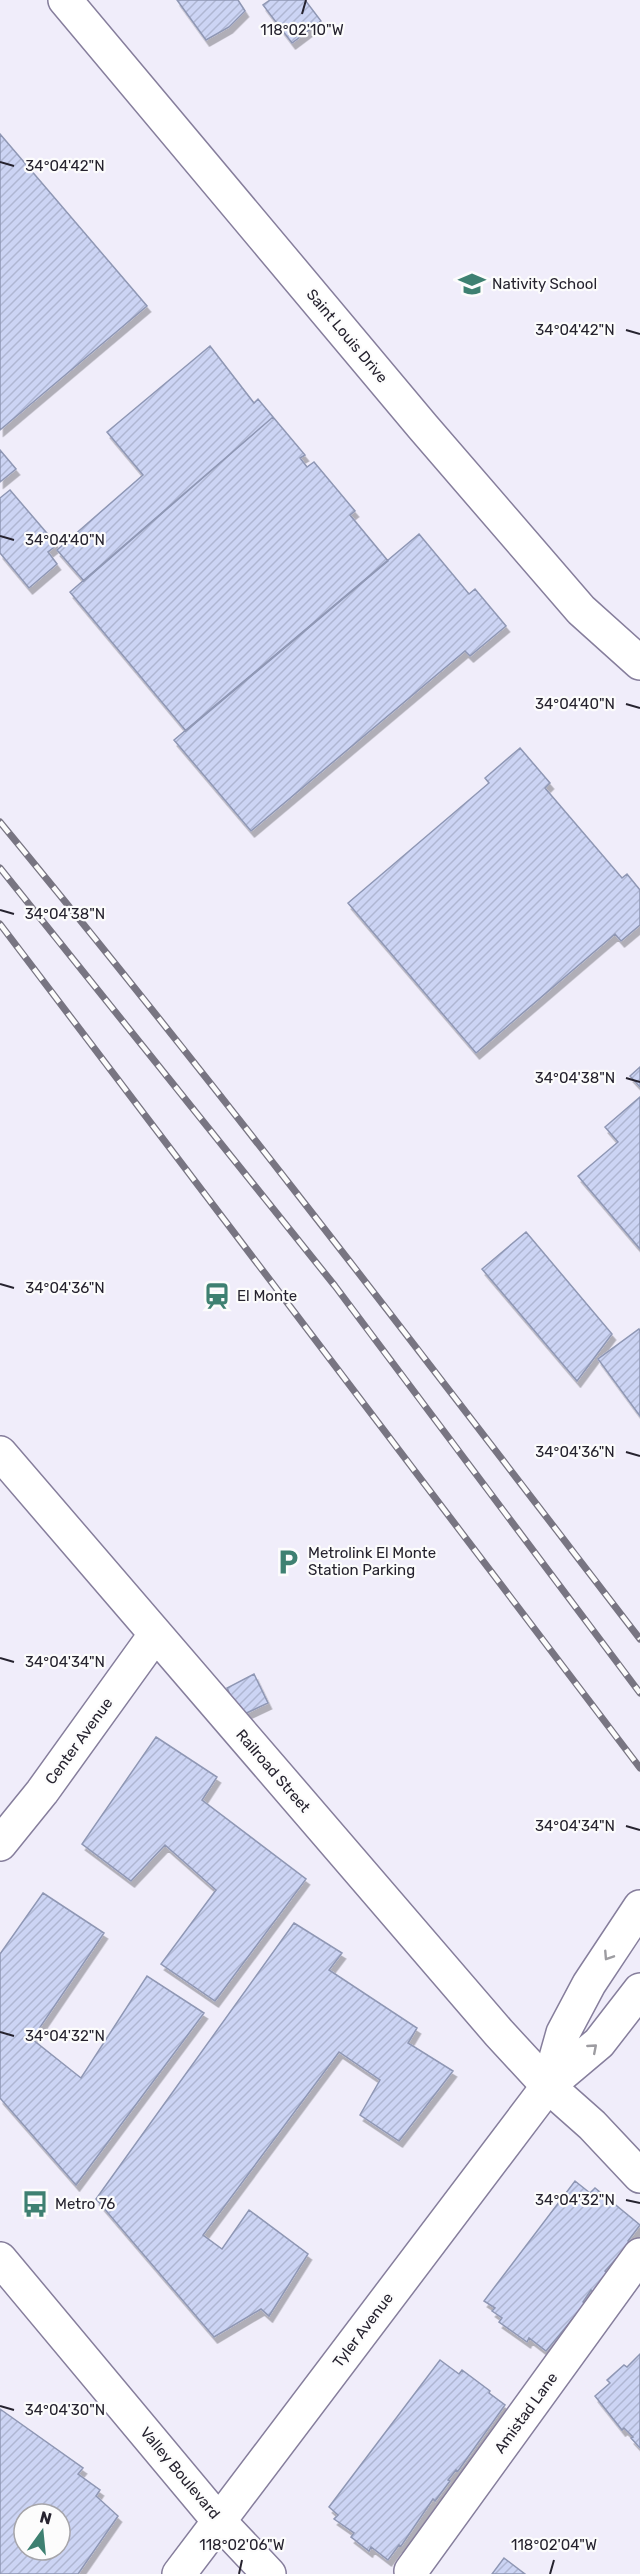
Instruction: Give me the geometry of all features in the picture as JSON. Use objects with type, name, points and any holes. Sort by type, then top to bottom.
[{"type":"street","name":"Saint Louis Drive","points":[[65,0],[423,427],[580,610],[640,663]]},
{"type":"street","name":"Railroad Street","points":[[0,1453],[499,2033],[548,2086],[592,2125],[640,2176]]},
{"type":"street","name":"Center Avenue","points":[[0,1844],[49,1783],[155,1635]]},
{"type":"street","name":"Tyler Avenue","points":[[548,2086],[563,2032],[589,1984],[640,1907]]},
{"type":"street","name":"Tyler Avenue","points":[[179,2574],[548,2086],[599,2043],[640,1990]]},
{"type":"street","name":"Amistad Lane","points":[[411,2571],[640,2255]]},
{"type":"street","name":"Valley Boulevard","points":[[0,2259],[218,2520],[269,2574]]},
{"type":"building","points":[[177,0],[238,0],[245,11],[229,27],[206,40]]},
{"type":"building","points":[[270,0],[305,0],[321,21],[292,43],[263,5]]},
{"type":"building","points":[[0,134],[147,306],[0,430]]},
{"type":"building","points":[[210,346],[254,403],[258,399],[273,417],[84,581],[57,550],[143,475],[107,432]]},
{"type":"building","points":[[273,417],[305,455],[300,458],[307,467],[314,462],[355,511],[350,515],[388,561],[186,731],[70,592]]},
{"type":"building","points":[[0,450],[16,469],[0,482]]},
{"type":"building","points":[[10,490],[57,545],[48,552],[57,564],[29,588],[0,553],[0,498]]},
{"type":"building","points":[[419,534],[469,594],[475,589],[506,626],[470,656],[465,651],[251,831],[174,740]]},
{"type":"building","points":[[520,748],[550,783],[545,788],[622,878],[627,874],[640,890],[640,925],[621,941],[615,934],[476,1053],[348,903],[489,783],[485,778]]},
{"type":"building","points":[[640,1067],[640,1087],[630,1076]]},
{"type":"building","points":[[640,1097],[640,1249],[578,1176],[618,1142],[605,1127]]},
{"type":"building","points":[[526,1232],[612,1334],[577,1381],[482,1269]]},
{"type":"building","points":[[639,1329],[640,1331],[640,1416],[598,1359]]},
{"type":"building","points":[[254,1674],[268,1703],[240,1716],[227,1688]]},
{"type":"building","points":[[156,1737],[217,1777],[202,1800],[306,1879],[215,2001],[161,1964],[216,1890],[165,1845],[131,1881],[82,1844]]},
{"type":"building","points":[[43,1893],[104,1933],[32,2039],[81,2078],[147,1976],[204,2013],[76,2185],[0,2098],[0,1954]]},
{"type":"building","points":[[294,1923],[342,1953],[329,1970],[417,2028],[408,2043],[453,2071],[399,2141],[360,2115],[380,2080],[339,2052],[203,2235],[222,2249],[249,2210],[308,2254],[269,2316],[261,2309],[214,2337],[96,2199]]},
{"type":"building","points":[[575,2181],[590,2193],[595,2188],[640,2225],[628,2241],[630,2243],[605,2271],[608,2273],[593,2292],[591,2290],[583,2302],[585,2304],[546,2351],[529,2338],[527,2342],[499,2322],[502,2318],[492,2311],[495,2308],[484,2301]]},
{"type":"building","points":[[640,2354],[640,2448],[631,2438],[633,2437],[624,2428],[622,2430],[595,2396],[610,2383],[607,2380],[624,2365],[627,2367]]},
{"type":"building","points":[[440,2360],[459,2374],[462,2370],[505,2405],[458,2471],[456,2470],[448,2480],[450,2481],[435,2501],[433,2499],[401,2546],[399,2545],[388,2560],[371,2547],[369,2551],[351,2537],[354,2533],[334,2519],[338,2515],[329,2507]]},
{"type":"building","points":[[0,2409],[83,2468],[78,2474],[100,2490],[96,2496],[118,2516],[78,2574],[0,2574]]},
{"type":"building","points":[[504,2558],[525,2574],[492,2574]]},
{"type":"railway","points":[[0,822],[244,1125],[640,1639]]},
{"type":"railway","points":[[0,868],[335,1286],[640,1693]]},
{"type":"railway","points":[[0,924],[640,1768]]},
{"type":"place","name":"Nativity School","points":[[472,284]]},
{"type":"place","name":"El Monte","points":[[217,1296]]},
{"type":"place","name":"Metrolink El Monte Station Parking","points":[[288,1562]]},
{"type":"place","name":"Metro 76","points":[[35,2204]]}]
